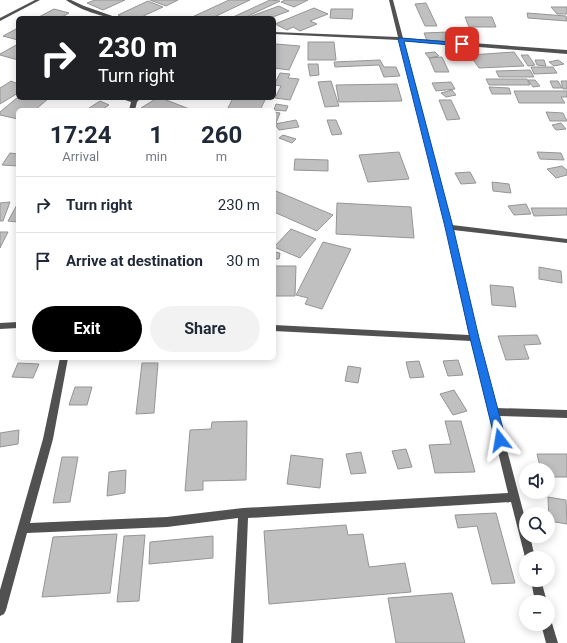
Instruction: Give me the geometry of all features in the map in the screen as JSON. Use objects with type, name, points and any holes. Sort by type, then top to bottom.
[{"type":"street","points":[[0,20],[38,0]]},
{"type":"street","points":[[68,0],[82,7],[110,16]]},
{"type":"street","points":[[391,0],[449,227],[474,338],[528,551]]},
{"type":"street","points":[[276,33],[401,39],[567,52]]},
{"type":"street","points":[[449,227],[567,241]]},
{"type":"street","points":[[0,326],[16,326]]},
{"type":"street","points":[[276,328],[474,338]]},
{"type":"street","points":[[0,610],[48,439],[64,360]]},
{"type":"street","points":[[493,412],[567,414]]},
{"type":"street","points":[[23,528],[167,522],[243,513],[515,497]]},
{"type":"street","points":[[237,643],[243,513]]},
{"type":"street","points":[[549,631],[552,643]]},
{"type":"building","points":[[95,0],[125,0],[103,10],[87,3]]},
{"type":"building","points":[[150,0],[178,0],[166,6]]},
{"type":"building","points":[[229,0],[250,0],[216,16],[194,16]]},
{"type":"building","points":[[270,0],[280,1],[248,16],[235,16]]},
{"type":"building","points":[[285,0],[308,0],[294,7],[281,2]]},
{"type":"building","points":[[148,1],[163,7],[143,16],[118,15]]},
{"type":"building","points":[[426,3],[437,26],[425,26],[415,4]]},
{"type":"building","points":[[279,6],[289,11],[275,16],[252,16]]},
{"type":"building","points":[[551,7],[567,7],[567,14],[557,14]]},
{"type":"building","points":[[314,8],[328,14],[310,21],[317,24],[300,31],[293,27],[287,30],[276,24]]},
{"type":"building","points":[[54,9],[69,13],[64,16],[41,16]]},
{"type":"building","points":[[331,9],[353,9],[352,19],[330,18]]},
{"type":"building","points":[[527,13],[566,16],[567,21],[528,18]]},
{"type":"building","points":[[465,17],[492,17],[496,27],[469,27]]},
{"type":"building","points":[[16,29],[16,39],[3,36]]},
{"type":"building","points":[[449,32],[454,42],[428,43],[424,33]]},
{"type":"building","points":[[308,42],[334,42],[336,60],[308,60]]},
{"type":"building","points":[[276,44],[300,46],[289,70],[276,68]]},
{"type":"building","points":[[16,45],[16,59],[0,54]]},
{"type":"building","points":[[435,52],[439,56],[429,58],[425,53]]},
{"type":"building","points":[[514,52],[524,66],[479,68],[470,55]]},
{"type":"building","points":[[521,55],[528,55],[535,65],[528,66]]},
{"type":"building","points":[[442,57],[449,72],[435,72],[429,58]]},
{"type":"building","points":[[380,60],[384,67],[396,67],[400,76],[384,77],[379,65],[335,67],[334,62]]},
{"type":"building","points":[[535,60],[544,60],[546,66],[537,65]]},
{"type":"building","points":[[558,60],[564,64],[554,66],[549,62]]},
{"type":"building","points":[[308,64],[318,64],[319,75],[310,76]]},
{"type":"building","points":[[531,67],[553,67],[557,73],[534,74]]},
{"type":"building","points":[[530,70],[534,77],[499,77],[496,71]]},
{"type":"building","points":[[280,73],[290,74],[288,78],[299,79],[290,100],[276,98],[281,86],[276,85],[276,81]]},
{"type":"building","points":[[486,79],[527,79],[530,85],[489,85]]},
{"type":"building","points":[[528,80],[535,80],[540,86],[533,87]]},
{"type":"building","points":[[11,81],[16,83],[16,94],[0,104],[0,88]]},
{"type":"building","points":[[331,81],[339,106],[325,107],[318,82]]},
{"type":"building","points":[[550,81],[558,81],[562,88],[553,88]]},
{"type":"building","points":[[561,81],[567,81],[567,89],[563,89]]},
{"type":"building","points":[[451,82],[455,89],[436,91],[432,83]]},
{"type":"building","points":[[397,84],[402,101],[339,102],[336,85]]},
{"type":"building","points":[[489,87],[509,88],[511,94],[492,94]]},
{"type":"building","points":[[452,90],[456,95],[446,97],[441,93]]},
{"type":"building","points":[[514,91],[567,91],[567,97],[561,97],[565,103],[519,103]]},
{"type":"building","points":[[16,99],[16,100],[47,100],[37,108],[16,108],[16,119],[0,115],[0,112]]},
{"type":"building","points":[[154,100],[166,100],[187,108],[141,108]]},
{"type":"building","points":[[232,100],[265,100],[261,108],[228,108]]},
{"type":"building","points":[[439,100],[451,100],[460,119],[447,120]]},
{"type":"building","points":[[100,101],[109,105],[104,108],[89,108]]},
{"type":"building","points":[[276,104],[288,106],[286,111],[276,110],[275,108]]},
{"type":"building","points":[[276,112],[280,113],[276,123]]},
{"type":"building","points":[[546,112],[563,113],[567,121],[550,121]]},
{"type":"building","points":[[296,120],[299,127],[279,130],[276,124]]},
{"type":"building","points":[[327,120],[336,120],[342,134],[332,135]]},
{"type":"building","points":[[561,123],[566,129],[556,130],[552,125]]},
{"type":"building","points":[[283,135],[296,139],[292,143],[279,138]]},
{"type":"building","points":[[399,152],[409,179],[368,182],[359,155]]},
{"type":"building","points":[[537,152],[561,153],[564,160],[540,159]]},
{"type":"building","points":[[10,153],[16,154],[16,166],[2,165]]},
{"type":"building","points":[[295,159],[328,160],[328,171],[294,170]]},
{"type":"building","points":[[562,166],[567,170],[567,175],[556,178],[547,169]]},
{"type":"building","points":[[470,172],[476,183],[461,184],[455,173]]},
{"type":"building","points":[[492,182],[509,184],[511,193],[493,191]]},
{"type":"building","points":[[276,191],[333,215],[317,231],[276,213]]},
{"type":"building","points":[[10,202],[3,221],[0,221],[0,203]]},
{"type":"building","points":[[337,203],[411,207],[414,238],[336,234]]},
{"type":"building","points":[[526,204],[531,214],[514,215],[508,206]]},
{"type":"building","points":[[16,207],[16,222],[8,221]]},
{"type":"building","points":[[531,208],[567,208],[567,215],[534,216]]},
{"type":"building","points":[[291,229],[316,239],[300,258],[276,248],[276,245]]},
{"type":"building","points":[[0,232],[8,232],[0,248]]},
{"type":"building","points":[[323,242],[351,249],[322,309],[305,304],[308,298],[296,295]]},
{"type":"building","points":[[276,252],[280,253],[279,259],[276,259]]},
{"type":"building","points":[[276,266],[296,266],[295,296],[276,296]]},
{"type":"building","points":[[539,267],[561,271],[562,283],[539,279]]},
{"type":"building","points":[[490,285],[513,287],[516,307],[492,305]]},
{"type":"building","points":[[537,335],[541,344],[524,345],[529,359],[506,360],[498,336]]},
{"type":"building","points":[[458,360],[463,375],[448,376],[443,361]]},
{"type":"building","points":[[419,361],[424,377],[410,378],[406,362]]},
{"type":"building","points":[[18,363],[39,364],[33,378],[12,377]]},
{"type":"building","points":[[142,363],[158,363],[154,413],[136,414]]},
{"type":"building","points":[[348,366],[361,368],[358,383],[345,381]]},
{"type":"building","points":[[75,387],[92,387],[87,405],[69,405]]},
{"type":"building","points":[[454,390],[467,411],[453,415],[440,394]]},
{"type":"building","points":[[247,421],[246,480],[203,481],[203,490],[185,491],[190,430],[211,429],[212,422]]},
{"type":"building","points":[[445,421],[461,421],[475,472],[435,473],[429,445],[451,444]]},
{"type":"building","points":[[19,430],[18,444],[0,447],[0,433]]},
{"type":"building","points":[[406,449],[412,467],[398,469],[392,451]]},
{"type":"building","points":[[361,452],[366,473],[351,474],[346,454]]},
{"type":"building","points":[[537,454],[567,454],[567,477],[555,477],[555,463],[539,463]]},
{"type":"building","points":[[291,455],[323,459],[320,488],[287,484]]},
{"type":"building","points":[[62,457],[78,457],[70,502],[53,503]]},
{"type":"building","points":[[126,470],[125,493],[107,496],[109,472]]},
{"type":"building","points":[[555,498],[566,500],[567,524],[555,522],[555,507],[548,507],[548,499]]},
{"type":"building","points":[[496,513],[515,583],[492,584],[477,526],[458,528],[455,515]]},
{"type":"building","points":[[346,525],[348,535],[363,534],[369,567],[405,563],[411,592],[269,604],[264,531]]},
{"type":"building","points":[[117,534],[110,593],[42,597],[53,537]]},
{"type":"building","points":[[145,535],[139,601],[117,602],[124,536]]},
{"type":"building","points":[[213,536],[213,558],[149,564],[150,542]]},
{"type":"building","points":[[452,593],[465,643],[396,643],[388,598]]},
{"type":"route","points":[[462,44],[401,39],[449,227],[474,338],[500,440]]}]
